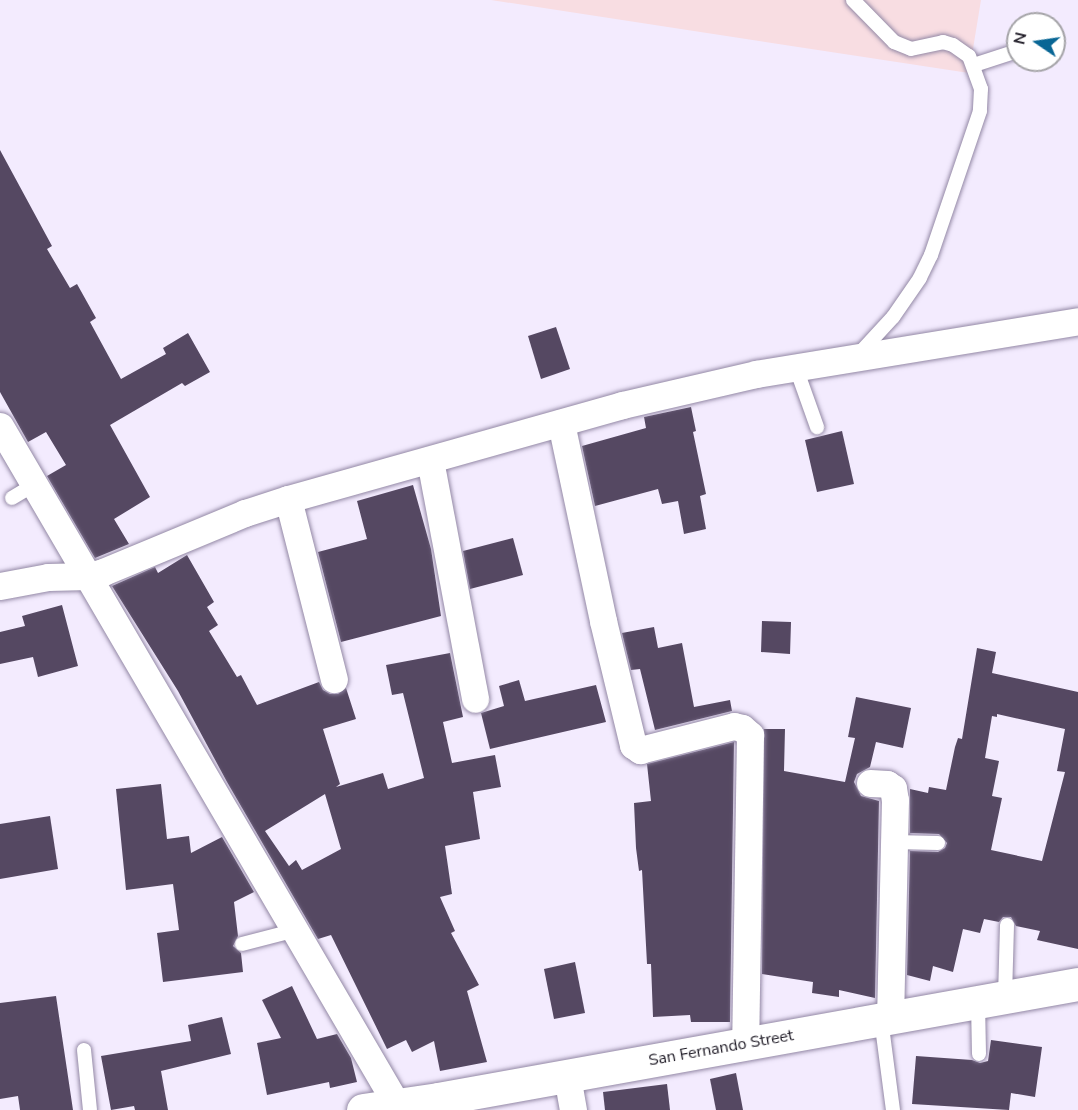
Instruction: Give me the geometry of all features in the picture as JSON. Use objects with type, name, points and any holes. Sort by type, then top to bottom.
[{"type":"main road","name":"San Fernando Street","points":[[378,1108],[441,1105],[567,1076],[1078,984]]},
{"type":"street","points":[[0,586],[48,577],[89,576],[288,499],[706,385],[1078,321]]},
{"type":"street","points":[[561,423],[603,621],[633,745],[640,750],[738,726],[747,731],[751,740],[745,1044]]},
{"type":"street","points":[[0,426],[24,491],[89,576],[296,930],[378,1108]]},
{"type":"street","points":[[430,460],[475,699]]},
{"type":"street","points":[[288,499],[334,680]]},
{"type":"street","points":[[870,783],[887,784],[893,788],[894,842],[886,1018]]},
{"type":"street","points":[[567,1076],[573,1110]]},
{"type":"lane","points":[[853,0],[894,42],[911,49],[943,42],[953,45],[969,56],[974,64],[981,89],[980,111],[931,255],[920,278],[893,317],[856,358]]},
{"type":"lane","points":[[974,64],[1006,54]]},
{"type":"lane","points":[[796,368],[817,427]]},
{"type":"lane","points":[[894,842],[938,843]]},
{"type":"lane","points":[[979,1053],[1007,925]]},
{"type":"lane","points":[[242,944],[296,930]]},
{"type":"lane","points":[[886,1018],[893,1110]]},
{"type":"lane","points":[[84,1050],[90,1110]]},
{"type":"shaded area","points":[[491,0],[981,0],[969,73]]},
{"type":"building","points":[[0,150],[52,246],[47,249],[70,288],[77,284],[96,318],[90,322],[121,379],[166,354],[163,348],[188,333],[210,372],[185,386],[182,383],[110,425],[150,497],[114,519],[129,544],[95,558],[47,476],[66,465],[46,432],[28,442],[0,392]]},
{"type":"building","points":[[556,327],[570,369],[541,379],[528,336]]},
{"type":"building","points":[[691,407],[696,431],[693,432],[706,494],[700,496],[706,529],[684,534],[678,501],[662,504],[658,489],[595,506],[582,446],[646,428],[644,417]]},
{"type":"building","points":[[842,431],[854,484],[817,492],[805,440]]},
{"type":"building","points":[[413,485],[431,549],[441,616],[341,642],[318,552],[367,539],[357,501]]},
{"type":"building","points":[[513,538],[523,575],[470,589],[463,551]]},
{"type":"building","points":[[187,555],[214,602],[207,607],[218,625],[209,631],[237,677],[241,675],[257,705],[319,682],[323,690],[330,694],[338,694],[346,688],[356,719],[323,729],[340,784],[336,787],[383,773],[388,789],[424,778],[403,693],[392,695],[386,665],[450,653],[463,717],[443,722],[452,763],[495,755],[501,787],[473,792],[480,839],[445,846],[452,894],[440,897],[455,931],[451,933],[479,985],[467,991],[487,1062],[440,1071],[434,1041],[412,1052],[406,1040],[387,1049],[331,935],[318,939],[227,782],[178,691],[112,586],[155,567],[158,573]],"holes":[[[325,794],[341,849],[302,870],[296,860],[289,866],[265,831]]]},
{"type":"building","points":[[62,605],[78,666],[38,677],[33,657],[0,664],[0,632],[25,626],[22,616]]},
{"type":"building","points":[[762,621],[791,622],[790,654],[761,652]]},
{"type":"building","points":[[654,627],[658,648],[682,643],[694,707],[730,700],[732,711],[655,730],[640,669],[631,670],[622,633]]},
{"type":"building","points":[[977,648],[996,652],[992,673],[1078,692],[1078,949],[1037,940],[1040,931],[1016,926],[1011,917],[1003,917],[999,922],[984,919],[980,933],[963,929],[953,972],[933,966],[930,981],[907,975],[910,851],[938,852],[945,848],[947,843],[939,834],[910,833],[910,789],[928,793],[929,787],[946,790],[955,747],[958,738],[962,739]],"holes":[[[997,714],[1065,729],[1057,771],[1065,772],[1042,861],[991,850],[1002,798],[992,796],[999,761],[985,758],[992,716],[997,717]]]},
{"type":"building","points":[[519,680],[525,701],[596,685],[606,722],[490,749],[481,713],[504,706],[499,686]]},
{"type":"building","points":[[856,697],[911,708],[903,748],[876,742],[870,767],[857,774],[854,782],[861,796],[879,801],[875,998],[839,990],[839,997],[812,993],[813,982],[762,974],[764,729],[785,729],[784,771],[845,782],[855,738],[848,737]]},
{"type":"building","points":[[734,742],[730,1022],[691,1022],[690,1015],[653,1017],[651,964],[647,964],[642,870],[639,871],[636,848],[634,803],[651,801],[647,764]]},
{"type":"building","points":[[161,784],[167,839],[189,836],[191,853],[222,837],[254,892],[234,902],[238,936],[233,946],[241,953],[243,972],[163,982],[157,933],[179,930],[173,884],[126,890],[116,789]]},
{"type":"building","points":[[50,816],[58,869],[0,879],[0,824]]},
{"type":"building","points":[[575,962],[585,1013],[554,1019],[544,969]]},
{"type":"building","points":[[292,986],[317,1039],[337,1034],[351,1058],[357,1082],[330,1088],[329,1082],[267,1095],[257,1043],[281,1038],[262,1000]]},
{"type":"building","points":[[56,996],[73,1110],[20,1110],[18,1096],[0,1099],[0,1003]]},
{"type":"building","points":[[222,1017],[231,1054],[161,1071],[168,1110],[135,1110],[134,1106],[111,1110],[101,1056],[191,1041],[188,1025]]},
{"type":"building","points":[[991,1040],[1042,1047],[1035,1097],[1011,1093],[1009,1110],[912,1104],[916,1056],[972,1060],[980,1063],[988,1061]]},
{"type":"building","points":[[736,1073],[743,1110],[716,1110],[710,1079]]},
{"type":"building","points":[[667,1084],[670,1110],[605,1110],[603,1092]]}]
